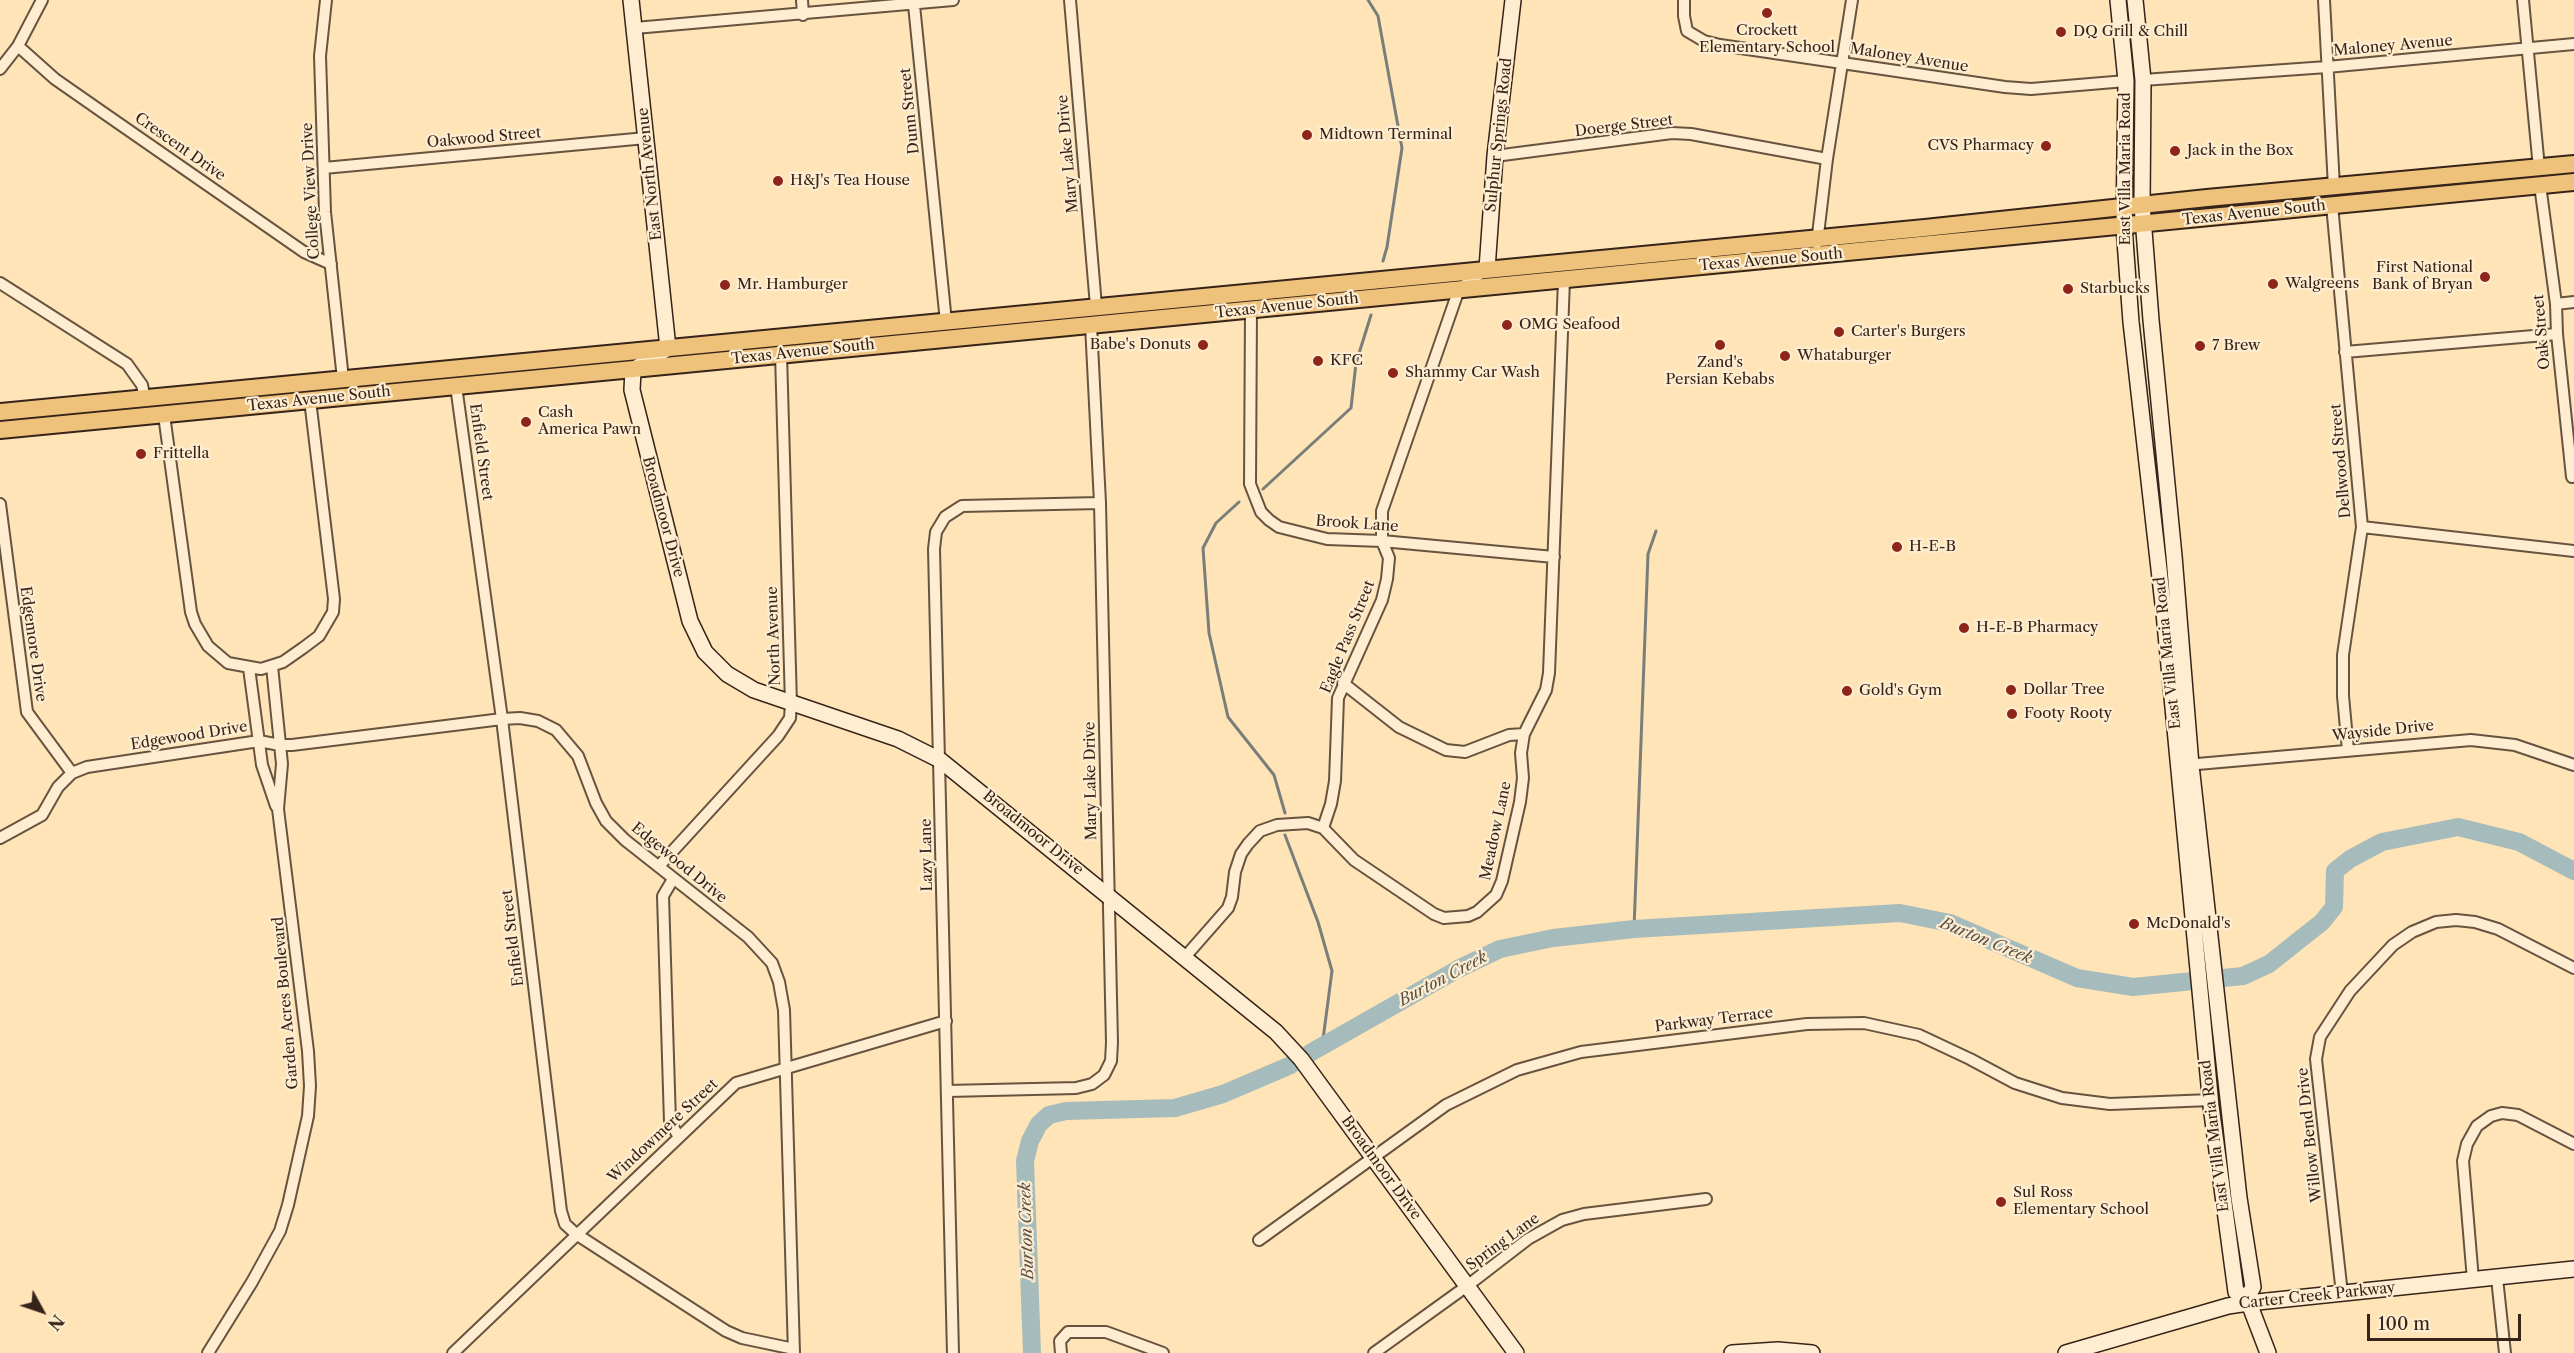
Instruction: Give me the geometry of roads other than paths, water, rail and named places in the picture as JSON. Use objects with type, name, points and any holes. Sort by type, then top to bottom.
[{"type":"main road","name":"East North Avenue","points":[[631,0],[668,348]]},
{"type":"main road","name":"Sulphur Springs Road","points":[[1487,269],[1495,156],[1514,0]]},
{"type":"main road","name":"East Villa Maria Road","points":[[2118,0],[2126,81],[2123,206],[2131,322],[2161,586],[2215,966],[2239,1198],[2253,1287],[2247,1300]]},
{"type":"main road","name":"East Villa Maria Road","points":[[2135,0],[2143,80],[2143,225],[2185,766],[2200,1000],[2236,1292],[2247,1300],[2268,1353]]},
{"type":"main road","name":"Texas Avenue South","points":[[0,412],[2574,164]]},
{"type":"main road","name":"Texas Avenue South","points":[[0,430],[1459,289],[1815,257],[2574,182]]},
{"type":"main road","points":[[972,336],[983,327],[1086,316],[1093,313],[1096,306]]},
{"type":"main road","points":[[633,370],[668,348]]},
{"type":"main road","name":"Broadmoor Drive","points":[[633,370],[632,390],[644,444],[694,633],[711,660],[734,679],[791,704],[898,739],[940,760],[1109,895],[1286,1042],[1516,1353]]},
{"type":"main road","points":[[164,415],[166,409],[171,405],[259,396],[272,386]]},
{"type":"main road","name":"Carter Creek Parkway","points":[[2066,1353],[2247,1300],[2342,1294],[2574,1269]]},
{"type":"main road","points":[[1732,1353],[1778,1350],[1812,1353]]},
{"type":"street","points":[[29,23],[31,0]]},
{"type":"street","points":[[0,69],[18,46],[42,0]]},
{"type":"street","name":"College View Drive","points":[[326,0],[320,56],[325,212],[343,379]]},
{"type":"street","points":[[802,0],[803,15]]},
{"type":"street","points":[[635,28],[953,0]]},
{"type":"street","name":"Mary Lake Drive","points":[[1070,0],[1096,306]]},
{"type":"street","name":"Maloney Avenue","points":[[1684,0],[1687,32],[1704,41],[2014,88],[2031,89],[2126,81]]},
{"type":"street","points":[[1815,257],[1827,159],[1852,0]]},
{"type":"street","points":[[2324,0],[2334,187]]},
{"type":"street","points":[[2523,0],[2539,168]]},
{"type":"street","name":"Dunn Street","points":[[914,5],[946,322]]},
{"type":"street","name":"Maloney Avenue","points":[[2143,80],[2327,67],[2574,44]]},
{"type":"street","name":"Crescent Drive","points":[[18,46],[55,79],[98,109],[304,252],[331,264]]},
{"type":"street","name":"Doerge Street","points":[[1495,156],[1672,133],[1691,134],[1827,159]]},
{"type":"street","name":"Oakwood Street","points":[[324,168],[646,138]]},
{"type":"street","name":"Oak Street","points":[[2540,185],[2556,304],[2572,477]]},
{"type":"street","name":"Dellwood Street","points":[[2332,205],[2362,527],[2343,656],[2343,696],[2348,750]]},
{"type":"street","points":[[1459,289],[1487,269]]},
{"type":"street","name":"Meadow Lane","points":[[1323,828],[1354,860],[1434,914],[1444,918],[1455,918],[1477,912],[1496,895],[1502,880],[1520,802],[1523,778],[1521,753],[1524,734],[1540,703],[1549,673],[1564,279]]},
{"type":"street","points":[[0,283],[128,364],[142,385],[145,399]]},
{"type":"street","name":"Eagle Pass Street","points":[[1323,828],[1331,804],[1335,781],[1338,698],[1382,600],[1387,579],[1389,558],[1382,541],[1382,511],[1459,289]]},
{"type":"street","points":[[2556,304],[2574,302]]},
{"type":"street","name":"Brook Lane","points":[[1251,310],[1248,389],[1250,484],[1261,512],[1279,527],[1327,539],[1382,541],[1554,556]]},
{"type":"street","name":"Mary Lake Drive","points":[[948,1091],[1076,1088],[1092,1084],[1104,1075],[1111,1061],[1100,503],[1091,325]]},
{"type":"street","points":[[2345,352],[2557,334]]},
{"type":"street","name":"North Avenue","points":[[659,866],[778,736],[790,718],[781,354]]},
{"type":"street","name":"Enfield Street","points":[[456,386],[502,719],[561,1211],[565,1224],[576,1234],[726,1331],[742,1338],[794,1351]]},
{"type":"street","points":[[164,415],[191,612],[201,635],[217,655],[228,663],[249,668],[266,667],[292,658],[319,636],[333,612],[334,599],[310,400]]},
{"type":"street","name":"Lazy Lane","points":[[953,1353],[934,549],[940,524],[945,517],[962,506],[1100,503]]},
{"type":"street","name":"Edgemore Drive","points":[[0,504],[27,712],[32,722],[72,773]]},
{"type":"street","points":[[2362,527],[2574,551]]},
{"type":"street","points":[[274,690],[292,658]]},
{"type":"street","name":"Garden Acres Boulevard","points":[[208,1353],[252,1282],[280,1231],[308,1116],[310,1086],[308,1051],[278,809],[282,764],[274,690],[266,667]]},
{"type":"street","name":"Garden Acres Boulevard","points":[[249,668],[265,778],[278,809]]},
{"type":"street","points":[[1343,683],[1399,727],[1446,750],[1465,752],[1509,735],[1524,734]]},
{"type":"street","name":"Edgewood Drive","points":[[72,773],[87,767],[259,741],[280,746],[427,730],[502,719],[520,718],[538,721],[556,730],[578,756],[596,803],[606,821],[625,840],[748,937],[772,963],[782,994],[794,1351]]},
{"type":"street","name":"Wayside Drive","points":[[2185,766],[2471,740],[2515,745],[2574,765]]},
{"type":"street","points":[[0,838],[42,815],[58,787],[72,773]]},
{"type":"street","points":[[1185,957],[1228,908],[1241,854],[1260,831],[1293,822],[1308,823],[1323,828]]},
{"type":"street","points":[[673,879],[663,896],[670,1122],[679,1137]]},
{"type":"street","name":"Willow Bend Drive","points":[[2342,1294],[2316,1059],[2320,1037],[2350,991],[2393,945],[2412,932],[2436,922],[2456,920],[2475,922],[2498,929],[2574,968]]},
{"type":"street","name":"Windowmere Street","points":[[461,1351],[576,1234],[736,1083],[946,1021]]},
{"type":"street","name":"Parkway Terrace","points":[[1259,1240],[1446,1104],[1517,1070],[1581,1052],[1830,1022],[1864,1023],[1919,1035],[2014,1083],[2062,1098],[2110,1104],[2211,1100]]},
{"type":"street","points":[[2473,1280],[2463,1161],[2467,1144],[2477,1126],[2491,1116],[2502,1113],[2518,1114],[2574,1144]]},
{"type":"street","name":"Spring Lane","points":[[1374,1353],[1528,1239],[1562,1220],[1584,1214],[1706,1199]]},
{"type":"street","points":[[2497,1278],[2505,1353]]},
{"type":"street","points":[[1061,1353],[1060,1341],[1068,1332],[1107,1332],[1163,1353]]},
{"type":"waterway","points":[[1368,0],[1378,16],[1402,148],[1383,261]]},
{"type":"waterway","points":[[1263,489],[1351,408],[1356,363],[1371,315]]},
{"type":"waterway","points":[[1239,502],[1216,523],[1203,548],[1209,633],[1228,717],[1274,775],[1285,813]]},
{"type":"waterway","points":[[1634,929],[1648,554],[1656,531]]},
{"type":"waterway","name":"Burton Creek","points":[[1310,1053],[1458,969],[1500,949],[1553,938],[1634,929],[1900,913],[1950,923],[2077,978],[2133,987],[2243,976],[2269,964],[2322,922],[2334,907],[2335,871],[2350,859],[2382,842],[2458,827],[2519,842],[2574,871]]},
{"type":"waterway","points":[[1285,835],[1318,922],[1332,971],[1322,1047]]},
{"type":"waterway","name":"Burton Creek","points":[[1032,1353],[1025,1161],[1030,1141],[1039,1124],[1049,1115],[1066,1111],[1175,1108],[1223,1094],[1291,1065]]},
{"type":"place","name":"Crockett Elementary School","points":[[1767,13]]},
{"type":"place","name":"DQ Grill & Chill","points":[[2061,32]]},
{"type":"place","name":"Midtown Terminal","points":[[1307,135]]},
{"type":"place","name":"CVS Pharmacy","points":[[2046,146]]},
{"type":"place","name":"Jack in the Box","points":[[2175,151]]},
{"type":"place","name":"H&J's Tea House","points":[[778,181]]},
{"type":"place","name":"First National Bank of Bryan","points":[[2485,277]]},
{"type":"place","name":"Walgreens","points":[[2273,284]]},
{"type":"place","name":"Mr. Hamburger","points":[[725,285]]},
{"type":"place","name":"Starbucks","points":[[2068,289]]},
{"type":"place","name":"OMG Seafood","points":[[1507,325]]},
{"type":"place","name":"Carter's Burgers","points":[[1839,332]]},
{"type":"place","name":"Babe's Donuts","points":[[1203,345]]},
{"type":"place","name":"Zand's Persian Kebabs","points":[[1720,345]]},
{"type":"place","name":"7 Brew","points":[[2200,346]]},
{"type":"place","name":"Whataburger","points":[[1785,356]]},
{"type":"place","name":"KFC","points":[[1318,361]]},
{"type":"place","name":"Shammy Car Wash","points":[[1393,373]]},
{"type":"place","name":"Cash America Pawn","points":[[526,422]]},
{"type":"place","name":"Frittella","points":[[141,454]]},
{"type":"place","name":"H-E-B","points":[[1897,547]]},
{"type":"place","name":"H-E-B Pharmacy","points":[[1964,628]]},
{"type":"place","name":"Dollar Tree","points":[[2011,690]]},
{"type":"place","name":"Gold's Gym","points":[[1847,691]]},
{"type":"place","name":"Footy Rooty","points":[[2012,714]]},
{"type":"place","name":"McDonald's","points":[[2134,924]]},
{"type":"place","name":"Sul Ross Elementary School","points":[[2001,1202]]}]
